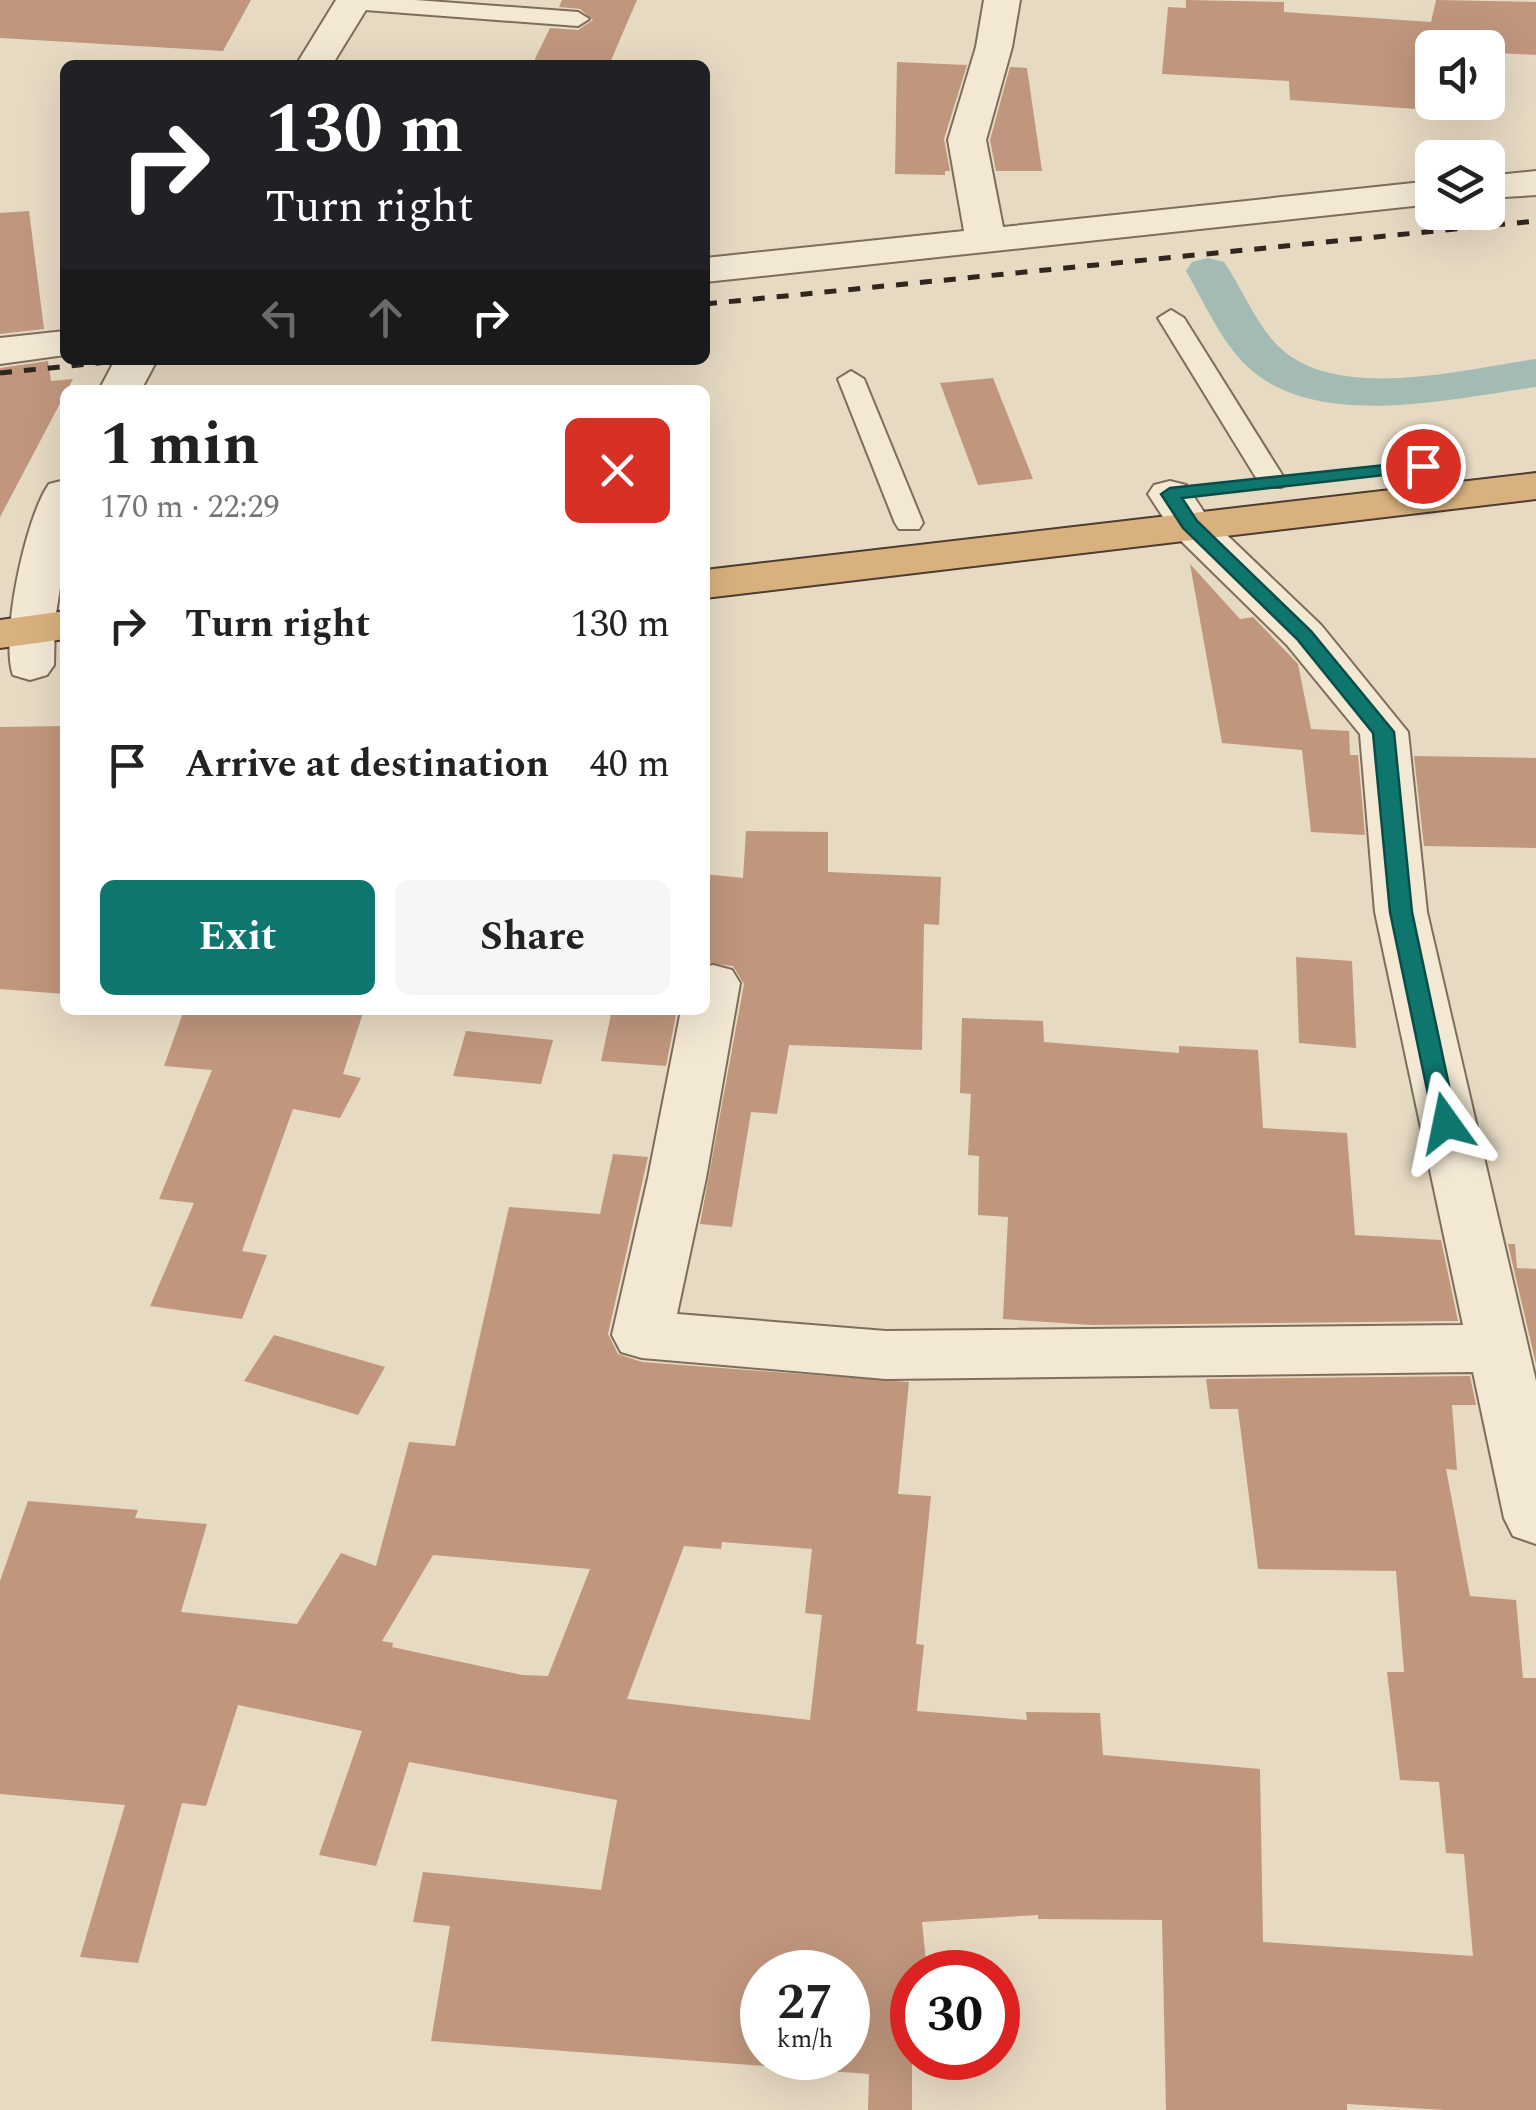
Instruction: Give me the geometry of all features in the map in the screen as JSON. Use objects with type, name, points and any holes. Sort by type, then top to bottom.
[{"type":"highway","points":[[710,583],[1180,509],[1272,481],[1536,456]]},
{"type":"highway","points":[[710,545],[909,523],[1536,486]]},
{"type":"street","points":[[985,238],[967,140],[994,47],[1002,0]]},
{"type":"street","points":[[317,60],[353,1]]},
{"type":"street","points":[[1505,186],[1536,183]]},
{"type":"street","points":[[710,269],[1415,195]]},
{"type":"street","points":[[0,350],[60,344]]},
{"type":"street","points":[[31,647],[46,535],[60,503]]},
{"type":"street","points":[[1180,509],[1304,635],[1384,732],[1401,912],[1497,1348],[1528,1443],[1536,1518]]},
{"type":"street","points":[[710,997],[713,982]]},
{"type":"street","points":[[706,1015],[642,1335],[886,1355],[1497,1348]]},
{"type":"lane","points":[[353,1],[578,19]]},
{"type":"lane","points":[[1171,318],[1272,481]]},
{"type":"lane","points":[[851,379],[909,523]]},
{"type":"building","points":[[0,0],[251,0],[223,51],[0,38]]},
{"type":"building","points":[[562,0],[637,0],[611,60],[534,60],[550,28],[578,30],[593,20],[580,9],[559,7]]},
{"type":"building","points":[[1186,0],[1284,2],[1284,12],[1431,22],[1436,0],[1536,2],[1536,55],[1505,53],[1505,30],[1415,30],[1415,109],[1290,100],[1289,81],[1162,74],[1168,7],[1186,8]]},
{"type":"building","points":[[897,62],[967,65],[944,139],[950,171],[945,171],[945,175],[895,174]]},
{"type":"building","points":[[1010,67],[1027,68],[1042,171],[996,171],[990,140]]},
{"type":"building","points":[[29,211],[44,329],[0,334],[0,213]]},
{"type":"building","points":[[48,361],[51,381],[73,379],[70,385],[60,385],[60,404],[0,517],[0,368]]},
{"type":"building","points":[[993,378],[1033,479],[978,485],[940,383]]},
{"type":"building","points":[[1190,564],[1240,619],[1253,617],[1298,664],[1311,729],[1349,731],[1350,755],[1358,755],[1365,835],[1311,832],[1302,750],[1222,743]]},
{"type":"building","points":[[60,726],[60,994],[0,989],[0,727]]},
{"type":"building","points":[[1414,756],[1536,758],[1536,848],[1424,846]]},
{"type":"building","points":[[746,831],[828,832],[828,872],[941,877],[939,925],[924,924],[922,1050],[789,1045],[777,1114],[751,1112],[732,1227],[700,1224],[744,984],[733,966],[710,964],[710,875],[743,878]]},
{"type":"building","points":[[1296,957],[1352,961],[1356,1048],[1299,1043]]},
{"type":"building","points":[[182,1015],[362,1015],[343,1074],[361,1078],[340,1118],[293,1109],[242,1251],[267,1255],[242,1319],[150,1306],[194,1203],[159,1199],[212,1070],[164,1066]]},
{"type":"building","points":[[611,1015],[676,1015],[666,1066],[601,1061]]},
{"type":"building","points":[[962,1018],[1043,1021],[1044,1042],[1179,1053],[1179,1046],[1258,1050],[1263,1128],[1347,1133],[1355,1235],[1441,1240],[1458,1321],[1092,1325],[1003,1319],[1008,1217],[978,1215],[979,1156],[968,1155],[971,1094],[960,1093]]},
{"type":"building","points":[[466,1031],[553,1040],[541,1084],[453,1076]]},
{"type":"building","points":[[613,1154],[648,1157],[608,1334],[618,1354],[642,1362],[909,1382],[898,1494],[931,1496],[916,1644],[924,1645],[917,1711],[1027,1720],[1026,1712],[1100,1713],[1103,1755],[1260,1769],[1263,1942],[1473,1956],[1464,1854],[1446,1853],[1439,1782],[1400,1780],[1387,1672],[1404,1672],[1396,1571],[1258,1569],[1238,1409],[1210,1409],[1206,1379],[1470,1376],[1476,1405],[1452,1405],[1457,1470],[1446,1469],[1470,1596],[1516,1600],[1523,1678],[1536,1678],[1536,2110],[1347,2104],[1347,2110],[1166,2110],[1162,1920],[1038,1919],[1038,1915],[922,1922],[925,1950],[890,1950],[890,2080],[912,2080],[912,2110],[868,2110],[870,1950],[740,1950],[740,2064],[431,2041],[450,1926],[413,1922],[423,1872],[601,1890],[617,1800],[409,1762],[376,1866],[319,1855],[362,1731],[238,1705],[206,1806],[182,1803],[138,1963],[80,1957],[125,1805],[0,1794],[0,1581],[28,1501],[138,1510],[135,1518],[207,1524],[181,1612],[297,1624],[341,1553],[376,1566],[409,1442],[455,1446],[509,1207],[600,1214]],"holes":[[[722,1542],[812,1549],[805,1613],[822,1615],[810,1720],[627,1699],[684,1546],[721,1549]],[[433,1555],[590,1569],[548,1676],[522,1675],[392,1647],[393,1643],[382,1641]]]},
{"type":"building","points":[[1508,1244],[1515,1244],[1517,1268],[1536,1269],[1536,1364]]},
{"type":"building","points":[[274,1335],[385,1367],[358,1415],[244,1381]]},
{"type":"waterway","points":[[1208,271],[1262,356],[1286,375],[1317,386],[1392,391],[1536,373]]},
{"type":"railway","points":[[710,304],[1536,221]]},
{"type":"railway","points":[[0,373],[79,365]]},
{"type":"route","points":[[1423,466],[1170,494],[1190,524],[1218,547],[1304,635],[1384,732],[1401,912],[1446,1123]]}]
